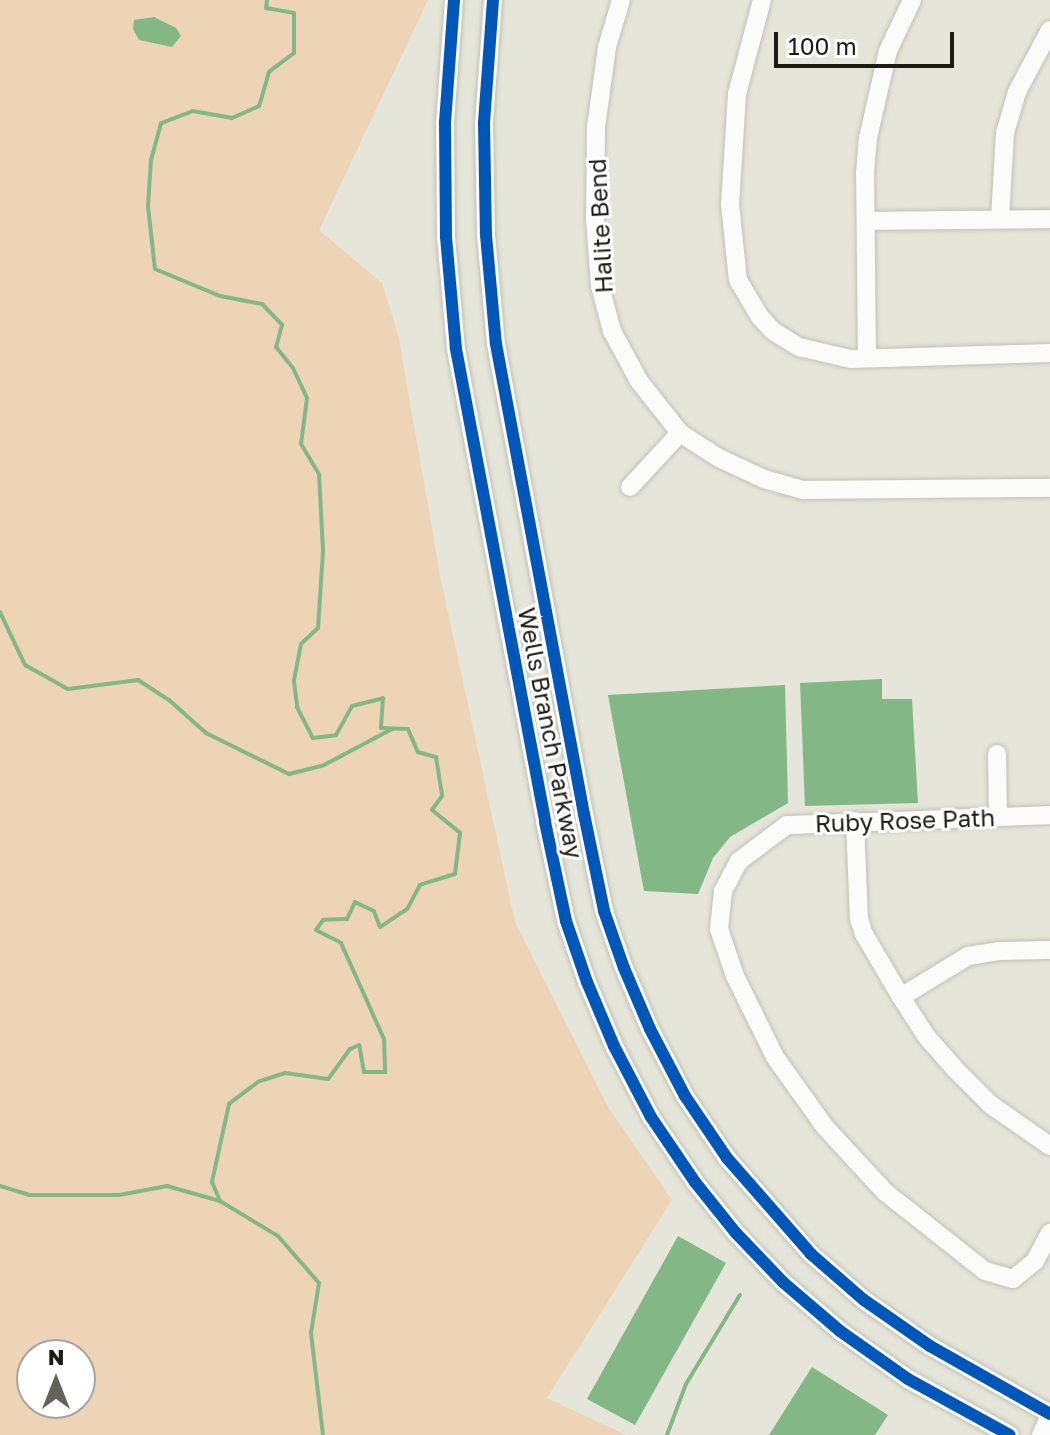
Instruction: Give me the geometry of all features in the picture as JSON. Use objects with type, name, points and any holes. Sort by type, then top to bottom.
[{"type":"street","name":"Wells Branch Parkway","points":[[454,0],[445,122],[446,237],[456,349],[545,822],[566,921],[587,982],[614,1046],[651,1117],[695,1182],[736,1233],[784,1283],[840,1331],[908,1379],[1010,1435]]},
{"type":"street","name":"Wells Branch Parkway","points":[[493,0],[484,123],[486,235],[496,344],[584,814],[604,911],[624,968],[650,1029],[685,1096],[727,1158],[811,1254],[864,1300],[930,1346],[1050,1415]]},
{"type":"street","name":"Halite Bend","points":[[621,0],[607,47],[596,127],[595,219],[600,286],[619,344],[639,381],[680,433],[764,479],[803,490],[1050,488]]},
{"type":"street","points":[[762,0],[742,69],[733,120],[730,204],[738,280],[760,317],[788,340],[824,355],[867,358],[1050,353]]},
{"type":"street","points":[[867,358],[865,172],[878,88],[888,51],[912,0]]},
{"type":"street","points":[[1000,219],[1005,133],[1017,92],[1050,30]]},
{"type":"street","points":[[867,221],[1050,219]]},
{"type":"street","points":[[630,487],[680,433]]},
{"type":"street","points":[[997,754],[998,816]]},
{"type":"street","name":"Ruby Rose Path","points":[[1050,815],[787,825],[739,861],[723,891],[719,929],[731,964],[775,1057],[825,1127],[885,1192],[985,1271],[1013,1279],[1035,1261],[1050,1233]]},
{"type":"street","points":[[855,821],[859,919],[864,934],[901,997],[926,1036],[956,1070],[991,1105],[1050,1146]]},
{"type":"street","points":[[901,997],[968,956],[999,951],[1050,950]]},
{"type":"street","points":[[1041,1435],[1050,1415]]},
{"type":"shaded area","points":[[0,0],[428,0],[319,230],[382,283],[398,334],[441,580],[515,922],[608,1107],[672,1200],[547,1398],[626,1435],[0,1435]]},
{"type":"shaded area","points":[[154,17],[176,28],[181,36],[172,47],[139,40],[133,29],[134,20]]},
{"type":"shaded area","points":[[882,679],[882,699],[912,699],[918,803],[805,806],[800,683]]},
{"type":"shaded area","points":[[785,685],[788,803],[730,837],[713,858],[698,894],[644,891],[608,695]]},
{"type":"shaded area","points":[[678,1236],[726,1263],[635,1425],[587,1399]]},
{"type":"shaded area","points":[[812,1367],[888,1415],[875,1435],[769,1435]]},
{"type":"waterway","points":[[267,0],[266,8],[294,13],[294,53],[269,72],[259,106],[232,118],[193,111],[161,123],[151,160],[148,206],[155,269],[220,296],[262,304],[282,325],[276,347],[293,368],[307,398],[301,444],[319,474],[323,551],[318,628],[301,644],[294,681],[297,707],[313,738],[336,735],[352,706],[383,698],[381,728],[408,729],[418,752],[436,757],[442,796],[432,810],[460,833],[455,874],[420,885],[407,909],[380,927],[374,911],[355,902],[347,919],[323,920],[316,930],[341,943],[384,1039],[385,1072],[364,1072],[359,1045],[350,1049],[328,1079],[285,1073],[258,1082],[229,1104],[212,1182],[220,1201],[278,1236],[319,1283],[311,1333],[323,1435]]},
{"type":"waterway","points":[[0,612],[25,665],[68,689],[138,680],[169,700],[206,733],[289,774],[324,765],[392,729]]},
{"type":"waterway","points":[[0,1186],[29,1195],[119,1195],[167,1186],[220,1201]]},
{"type":"waterway","points":[[667,1435],[686,1384],[740,1295]]},
{"type":"cycle path","points":[[454,0],[445,122],[446,237],[456,349],[545,822],[566,921],[587,982],[614,1046],[651,1117],[695,1182],[736,1233],[784,1283],[840,1331],[908,1379],[1010,1435]]},
{"type":"cycle path","points":[[493,0],[484,123],[486,235],[496,344],[584,814],[604,911],[624,968],[650,1029],[685,1096],[727,1158],[811,1254],[864,1300],[930,1346],[1050,1414]]}]
